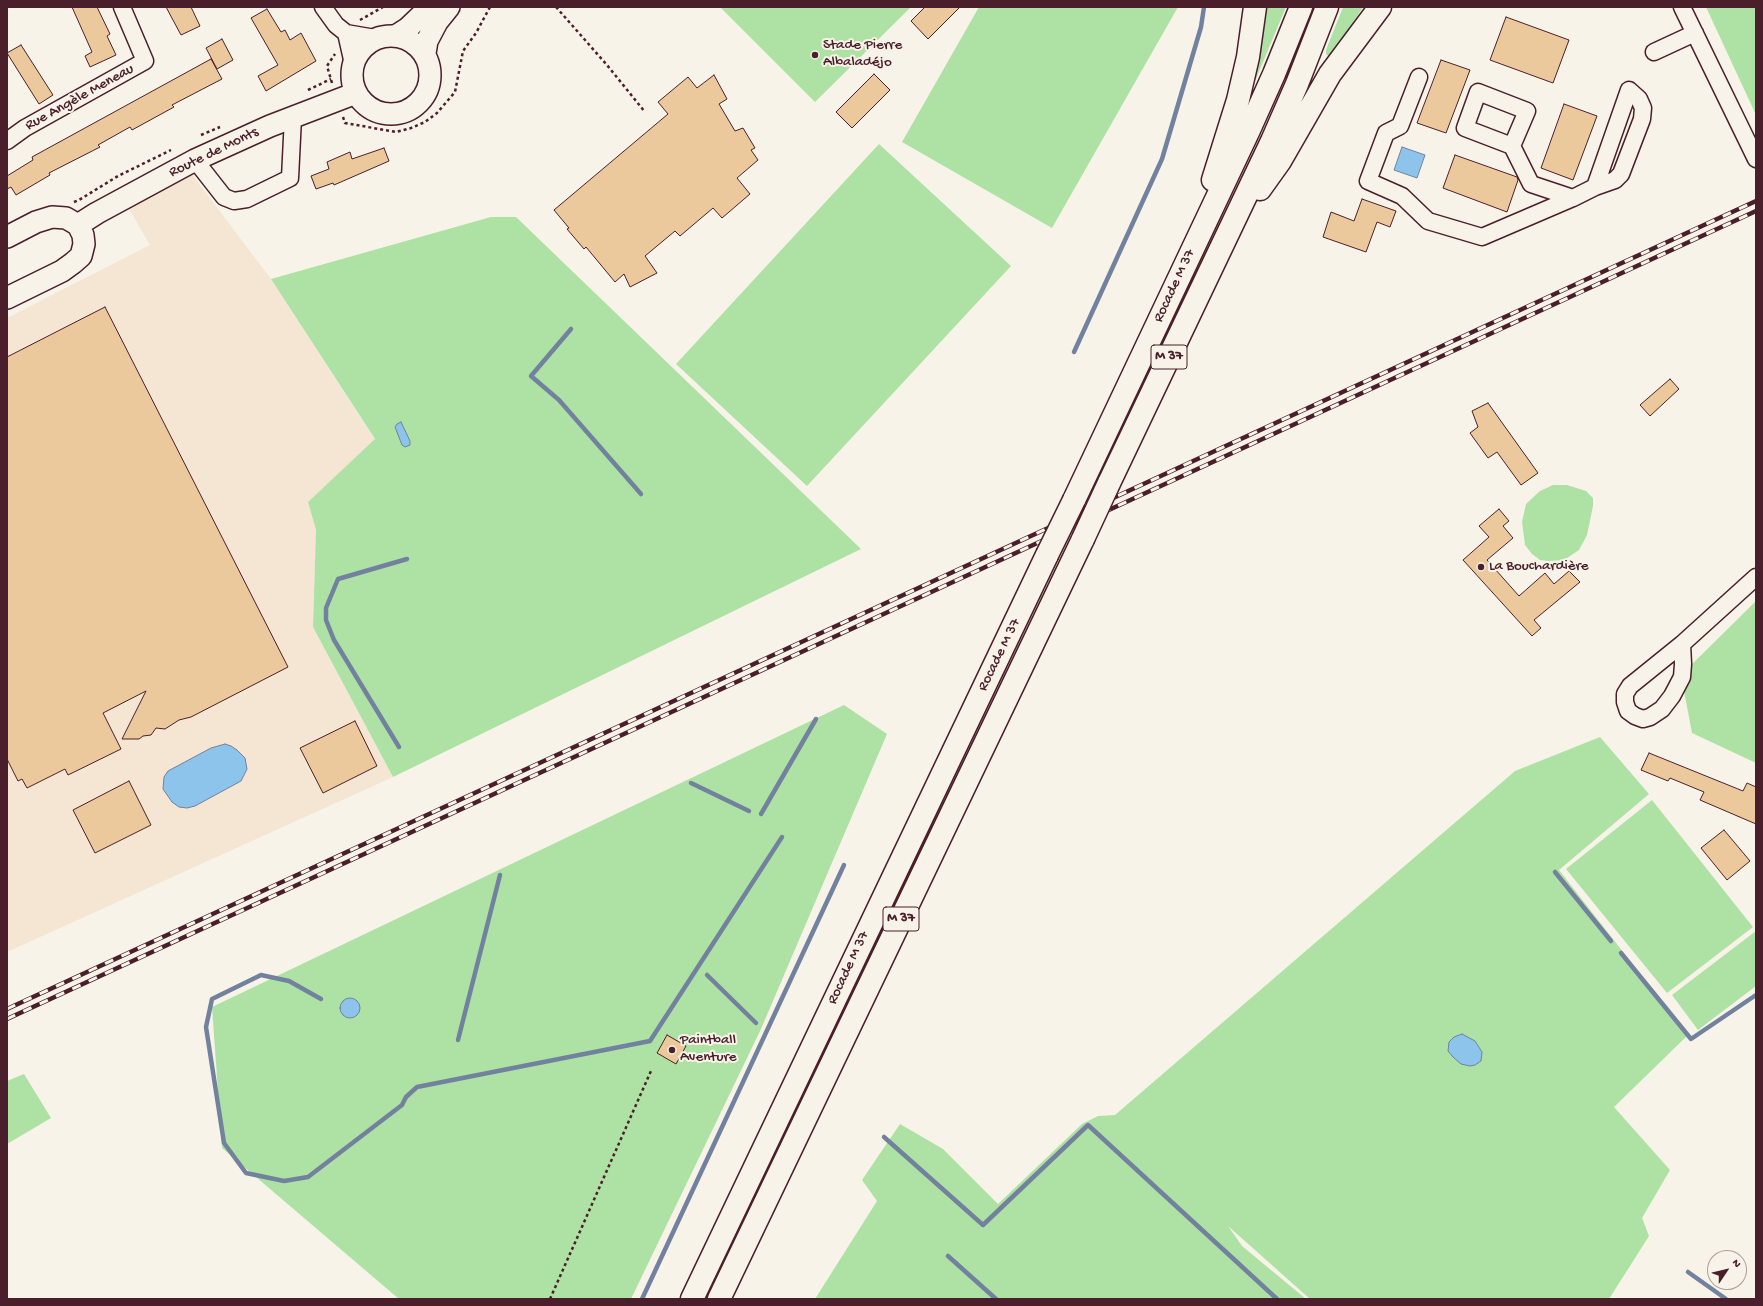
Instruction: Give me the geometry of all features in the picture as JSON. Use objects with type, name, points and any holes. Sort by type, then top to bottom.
[{"type":"highway","points":[[1189,258],[1238,100],[1248,57],[1256,7]]},
{"type":"highway","name":"Rocade M 37","points":[[692,1299],[1189,258],[1274,74],[1301,7]]},
{"type":"highway","name":"Rocade M 37","points":[[719,1299],[1230,231],[1297,84],[1327,7]]},
{"type":"highway","points":[[1230,231],[1280,161],[1318,94],[1343,55],[1380,7]]},
{"type":"main road","points":[[396,35],[418,20],[430,7]]},
{"type":"main road","points":[[425,54],[427,41],[449,7]]},
{"type":"main road","points":[[396,35],[417,45],[425,54],[429,62],[430,79],[427,91],[420,102],[410,110],[398,114],[386,114],[374,110],[364,103],[356,93],[353,84],[353,64],[363,47],[375,38],[396,35]]},
{"type":"main road","name":"Route de Monts","points":[[78,225],[97,213],[195,160],[293,117],[356,93]]},
{"type":"main road","points":[[7,298],[62,271],[81,256],[84,244],[83,235],[78,225],[66,218],[52,217],[9,232]]},
{"type":"street","name":"Rue Angèle Meneau","points":[[7,141],[25,128],[145,61],[122,7]]},
{"type":"street","points":[[323,7],[336,25],[346,33],[375,38]]},
{"type":"street","points":[[1682,7],[1756,159]]},
{"type":"street","points":[[346,33],[353,64]]},
{"type":"street","points":[[1654,52],[1695,33]]},
{"type":"street","points":[[1419,77],[1400,126],[1386,133],[1368,181],[1402,196],[1428,221],[1482,237],[1573,198],[1594,187],[1615,180],[1621,174],[1642,119],[1643,108],[1639,99],[1629,90],[1594,187]]},
{"type":"street","points":[[195,160],[224,197],[234,201],[247,199],[290,178],[293,117]]},
{"type":"street","points":[[1512,146],[1531,184],[1573,198]]},
{"type":"street","points":[[1682,644],[1682,676],[1672,696],[1662,709],[1650,718],[1643,719],[1628,711],[1625,702],[1625,694],[1630,686],[1682,644],[1756,578]]},
{"type":"path","points":[[345,123],[396,132],[425,122],[436,113],[455,92],[463,51],[476,33],[490,7]]},
{"type":"path","points":[[556,7],[607,65],[645,112]]},
{"type":"path","name":"Route de Monts","points":[[72,203],[118,176],[177,148]]},
{"type":"path","points":[[550,1299],[652,1071]]},
{"type":"shaded area","points":[[190,172],[271,279],[375,440],[308,502],[316,530],[313,627],[393,777],[7,952],[7,318],[150,245],[128,207]]},
{"type":"green space","name":"Stade Pierre Albaladéjo","points":[[720,7],[911,7],[815,102]]},
{"type":"green space","points":[[979,7],[1178,7],[1052,228],[902,142]]},
{"type":"green space","points":[[1261,7],[1286,7],[1250,93]]},
{"type":"green space","points":[[1343,7],[1363,7],[1332,55],[1328,56],[1326,54],[1326,50]]},
{"type":"green space","points":[[1706,7],[1756,7],[1756,115]]},
{"type":"green space","points":[[879,144],[1011,266],[807,486],[676,364]]},
{"type":"green space","points":[[491,217],[516,217],[861,549],[393,777],[313,627],[316,530],[308,502],[375,439],[271,279]]},
{"type":"green space","points":[[1553,485],[1567,485],[1586,491],[1593,498],[1593,506],[1587,535],[1579,550],[1564,560],[1548,561],[1540,560],[1532,554],[1525,545],[1522,522],[1526,504],[1540,491]]},
{"type":"green space","points":[[1756,601],[1756,763],[1692,733],[1681,675]]},
{"type":"green space","points":[[844,705],[887,734],[761,1029],[631,1299],[399,1299],[222,1148],[212,1007]]},
{"type":"green space","points":[[1600,737],[1649,794],[1559,870],[1688,1035],[1614,1107],[1670,1170],[1642,1218],[1649,1236],[1609,1299],[1310,1299],[1228,1226],[1242,1246],[1306,1299],[815,1299],[877,1201],[862,1180],[900,1124],[943,1149],[998,1204],[1082,1124],[1098,1116],[1115,1115],[1515,771]]},
{"type":"green space","points":[[1652,800],[1753,927],[1667,993],[1566,869]]},
{"type":"green space","points":[[1756,931],[1756,986],[1698,1030],[1672,995]]},
{"type":"green space","points":[[24,1074],[51,1118],[7,1144],[7,1081]]},
{"type":"water","points":[[1402,147],[1425,155],[1417,178],[1394,170]]},
{"type":"water","points":[[401,422],[410,441],[410,445],[405,447],[402,445],[395,427]]},
{"type":"water","points":[[225,744],[237,750],[245,758],[247,769],[241,781],[195,806],[187,808],[179,807],[172,802],[163,789],[164,777],[168,771],[211,748]]},
{"type":"water","points":[[350,998],[357,1001],[360,1008],[357,1015],[350,1018],[343,1015],[340,1008],[343,1001]]},
{"type":"water","points":[[1462,1034],[1475,1041],[1482,1052],[1481,1061],[1475,1065],[1470,1066],[1461,1064],[1448,1051],[1449,1042],[1454,1037]]},
{"type":"building","points":[[72,7],[97,7],[110,34],[107,36],[116,55],[90,67],[85,56],[92,52]]},
{"type":"building","points":[[166,7],[191,7],[200,26],[181,35]]},
{"type":"building","points":[[925,7],[960,7],[928,39],[911,21]]},
{"type":"building","points":[[267,9],[281,32],[285,30],[290,40],[301,33],[316,61],[266,91],[258,76],[278,65],[251,18]]},
{"type":"building","points":[[1506,17],[1569,40],[1553,83],[1490,60]]},
{"type":"building","points":[[222,39],[233,60],[217,69],[206,48]]},
{"type":"building","points":[[21,45],[53,95],[39,104],[7,53]]},
{"type":"building","points":[[211,59],[222,79],[172,105],[174,107],[132,130],[130,127],[98,145],[100,147],[49,173],[50,175],[16,195],[11,187],[7,189],[7,176],[33,160],[32,157]]},
{"type":"building","points":[[1441,60],[1470,70],[1446,133],[1417,123]]},
{"type":"building","points":[[874,74],[890,90],[852,128],[836,112]]},
{"type":"building","points":[[714,75],[727,99],[719,104],[735,131],[743,128],[755,148],[751,150],[758,160],[737,178],[750,194],[722,218],[713,208],[680,236],[675,231],[645,256],[657,273],[630,287],[624,274],[615,282],[586,247],[584,249],[567,229],[569,228],[554,210],[668,114],[658,102],[688,77],[697,88]]},
{"type":"building","points":[[1564,104],[1597,116],[1573,180],[1541,168]]},
{"type":"building","points":[[384,148],[389,161],[334,185],[333,183],[316,189],[311,176],[329,169],[327,162],[350,152],[352,159]]},
{"type":"building","points":[[1455,155],[1517,177],[1518,180],[1507,212],[1443,188]]},
{"type":"building","points":[[1362,199],[1396,211],[1390,227],[1377,222],[1366,252],[1323,237],[1331,212],[1354,221]]},
{"type":"building","points":[[105,307],[288,667],[191,717],[179,720],[165,729],[156,728],[151,735],[143,736],[139,739],[122,739],[146,691],[103,713],[121,749],[68,775],[65,769],[27,788],[22,779],[18,781],[7,759],[7,357]]},
{"type":"building","points":[[1670,379],[1679,389],[1650,416],[1640,405]]},
{"type":"building","points":[[1488,403],[1538,473],[1521,485],[1497,452],[1488,458],[1470,433],[1478,427],[1472,411]]},
{"type":"building","name":"La Bouchardière","points":[[1499,509],[1509,521],[1503,526],[1513,538],[1487,560],[1519,596],[1545,573],[1554,584],[1569,571],[1580,582],[1534,620],[1541,628],[1532,636],[1463,560],[1489,537],[1479,526]]},
{"type":"building","points":[[355,721],[377,766],[323,793],[300,748]]},
{"type":"building","points":[[1649,753],[1743,791],[1747,783],[1756,787],[1756,824],[1700,800],[1704,792],[1670,778],[1668,781],[1641,770]]},
{"type":"building","points":[[129,781],[151,825],[95,853],[73,810]]},
{"type":"building","points":[[1724,830],[1750,861],[1727,880],[1701,848]]},
{"type":"building","name":"Paintball Aventure","points":[[667,1035],[686,1046],[676,1064],[657,1053]]},
{"type":"waterway","points":[[1074,352],[1162,159],[1201,27],[1204,7]]},
{"type":"waterway","points":[[571,329],[531,376],[559,400],[641,494]]},
{"type":"waterway","points":[[399,747],[334,640],[326,620],[326,608],[338,579],[407,559]]},
{"type":"waterway","points":[[761,814],[816,719]]},
{"type":"waterway","points":[[691,783],[749,811]]},
{"type":"waterway","points":[[321,999],[289,981],[261,975],[212,999],[206,1027],[224,1143],[246,1173],[284,1181],[308,1177],[402,1105],[406,1097],[417,1087],[650,1041],[782,837]]},
{"type":"waterway","points":[[642,1299],[844,865]]},
{"type":"waterway","points":[[1555,872],[1611,941]]},
{"type":"waterway","points":[[458,1040],[500,875]]},
{"type":"waterway","points":[[1621,953],[1691,1039],[1756,995]]},
{"type":"waterway","points":[[707,975],[756,1023]]},
{"type":"waterway","points":[[884,1137],[983,1225],[1088,1125],[1277,1299]]},
{"type":"waterway","points":[[948,1256],[996,1299]]},
{"type":"waterway","points":[[1688,1272],[1726,1299]]},
{"type":"railway","points":[[7,1009],[1756,201]]},
{"type":"railway","points":[[7,1019],[1756,211]]},
{"type":"place","name":"Stade Pierre Albaladéjo","points":[[815,55]]},
{"type":"place","name":"La Bouchardière","points":[[1481,567]]},
{"type":"place","name":"Paintball Aventure","points":[[672,1050]]}]
